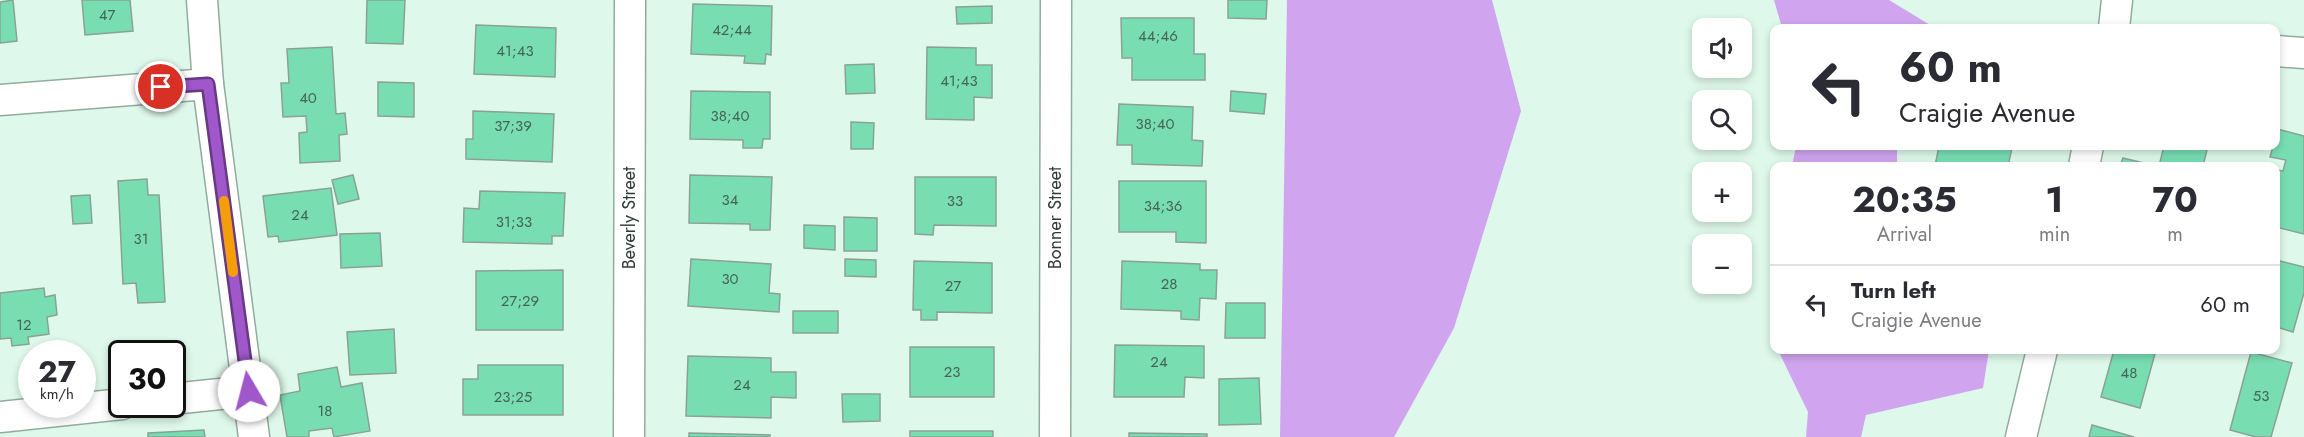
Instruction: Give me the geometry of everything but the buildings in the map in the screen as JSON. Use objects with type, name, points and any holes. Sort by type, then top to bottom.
[{"type":"street","points":[[202,0],[208,84],[254,437]]},
{"type":"street","name":"Beverly Street","points":[[629,437],[630,0]]},
{"type":"street","name":"Bonner Street","points":[[1055,437],[1056,0]]},
{"type":"street","points":[[2114,24],[2116,0]]},
{"type":"street","points":[[2280,51],[2304,53]]},
{"type":"street","points":[[0,100],[208,84]]},
{"type":"street","points":[[2021,437],[2041,354]]},
{"type":"street","points":[[186,398],[249,391]]},
{"type":"street","points":[[0,417],[108,405]]},
{"type":"shaded area","points":[[1287,0],[1492,0],[1521,111],[1454,328],[1394,437],[1280,437]]},
{"type":"shaded area","points":[[1774,0],[1889,0],[1928,24],[1781,24]]},
{"type":"shaded area","points":[[1795,150],[1897,150],[1897,162],[1793,162]]},
{"type":"shaded area","points":[[1780,354],[1988,354],[1983,388],[1866,415],[1861,437],[1806,437],[1808,412]]},
{"type":"slow traffic","points":[[224,201],[233,272]]},
{"type":"route","points":[[161,87],[208,84],[249,391]]}]
